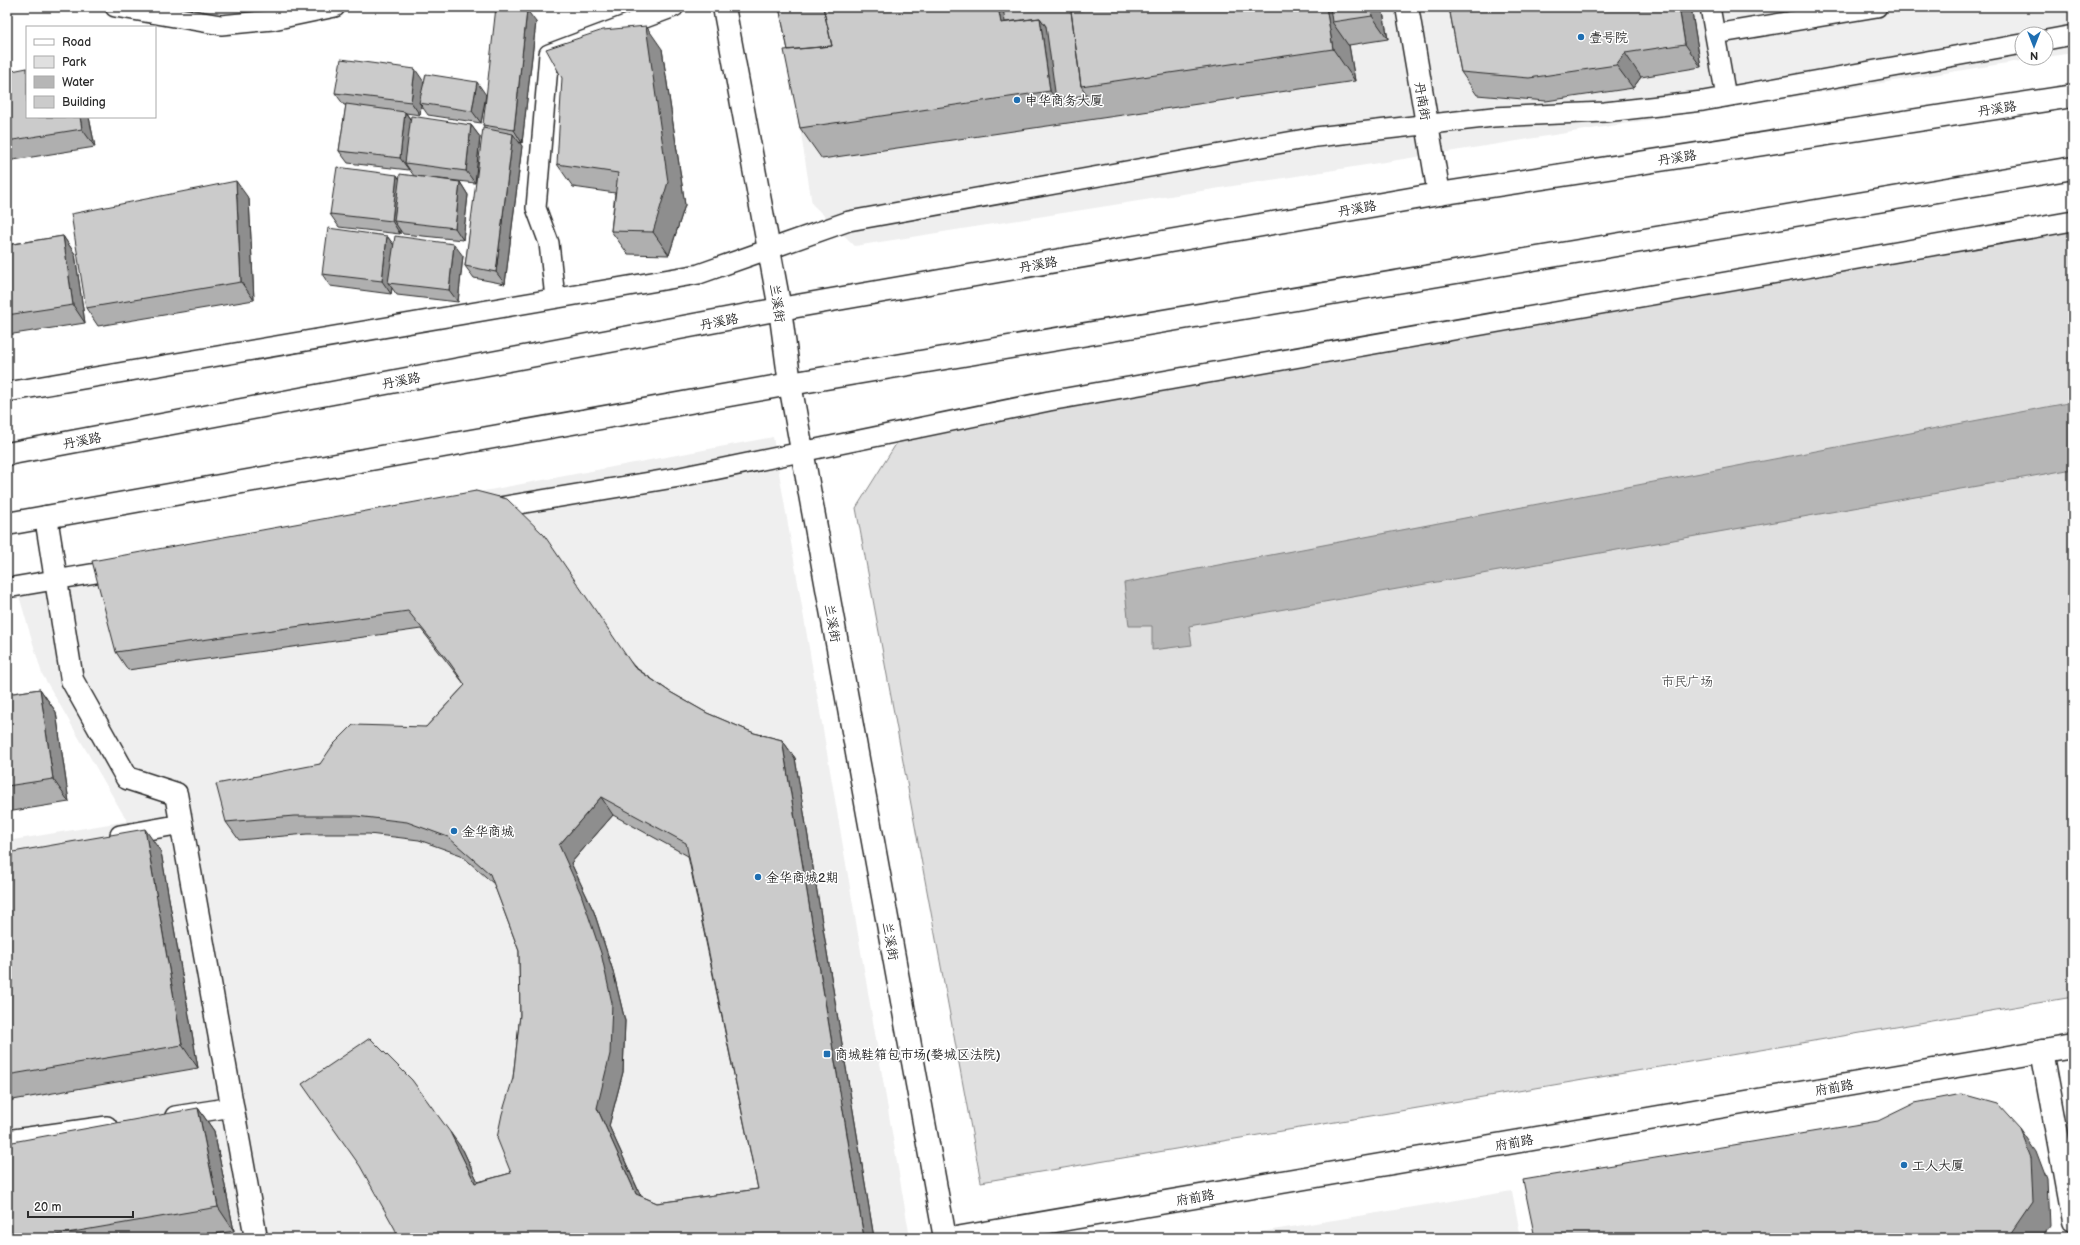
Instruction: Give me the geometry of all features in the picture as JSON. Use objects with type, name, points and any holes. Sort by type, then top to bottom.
[{"type":"main road","name":"兰溪街","points":[[724,7],[780,309],[790,384],[802,452],[945,1238]]},
{"type":"main road","name":"丹南街","points":[[1407,7],[1439,194]]},
{"type":"main road","name":"丹溪路","points":[[7,454],[780,309],[1439,194],[2073,96]]},
{"type":"main road","points":[[7,524],[790,384],[2073,168]]},
{"type":"main road","points":[[46,517],[72,680],[127,778],[176,794],[256,1238]]},
{"type":"main road","name":"府前路","points":[[956,1238],[2073,1046]]},
{"type":"main road","points":[[2042,1051],[2073,1222]]},
{"type":"lane","points":[[115,7],[221,25],[273,20],[334,7]]},
{"type":"lane","points":[[555,298],[549,243],[536,208],[549,54],[674,7]]},
{"type":"lane","points":[[1710,7],[1726,97]]},
{"type":"lane","points":[[1715,34],[1877,7]]},
{"type":"lane","points":[[2054,39],[2073,35]]},
{"type":"lane","points":[[7,392],[699,274],[849,221],[1316,137],[1493,117],[1605,112],[1726,97],[2014,45]]},
{"type":"lane","points":[[474,511],[680,477],[1049,401],[2073,221]]},
{"type":"lane","points":[[7,588],[135,567]]},
{"type":"lane","points":[[106,838],[182,824]]},
{"type":"lane","points":[[155,1118],[233,1107]]},
{"type":"lane","points":[[7,1140],[124,1123]]},
{"type":"shaded area","points":[[781,7],[2073,7],[2073,53],[2054,56],[2054,26],[2014,26],[2014,62],[855,246],[812,204]]},
{"type":"shaded area","name":"金华商城","points":[[773,437],[910,1238],[7,1238],[7,841],[127,821],[42,674],[14,579]]},
{"type":"shaded area","points":[[1512,1191],[1521,1238],[1224,1238]]},
{"type":"green space","name":"市民广场","points":[[2073,231],[2073,997],[981,1182],[856,508],[901,436]]},
{"type":"water","points":[[2073,402],[2073,469],[1189,626],[1192,645],[1152,650],[1152,626],[1129,626],[1124,583]]},
{"type":"building","points":[[496,7],[511,7],[527,10],[514,130],[483,125]]},
{"type":"building","points":[[779,7],[823,7],[832,46],[788,50]]},
{"type":"building","points":[[823,7],[998,7],[1001,23],[1040,18],[1050,91],[800,128],[784,50],[832,46]]},
{"type":"building","points":[[1003,7],[1107,7],[1071,11],[1081,86],[1087,95],[1056,99],[1046,26],[1040,18],[1005,22]]},
{"type":"building","points":[[1107,7],[1326,7],[1333,49],[1081,86],[1071,11]]},
{"type":"building","points":[[1330,7],[1370,7],[1372,16],[1332,22]]},
{"type":"building","name":"壹号院","points":[[1449,7],[1679,7],[1685,44],[1625,53],[1616,65],[1529,78],[1461,72]]},
{"type":"building","points":[[646,26],[668,182],[653,232],[611,231],[618,173],[557,164],[562,78],[546,49],[603,30]]},
{"type":"building","points":[[341,59],[415,69],[411,102],[335,93]]},
{"type":"building","points":[[26,68],[26,118],[80,118],[82,129],[7,141],[7,72]]},
{"type":"building","points":[[426,74],[477,82],[472,111],[419,103]]},
{"type":"building","points":[[346,104],[405,112],[400,158],[339,151]]},
{"type":"building","points":[[411,116],[471,125],[466,171],[405,163]]},
{"type":"building","points":[[483,128],[513,134],[496,272],[465,266]]},
{"type":"building","points":[[337,167],[397,175],[392,221],[330,214]]},
{"type":"building","points":[[400,174],[460,182],[455,228],[394,221]]},
{"type":"building","points":[[236,181],[241,282],[86,308],[71,214]]},
{"type":"building","points":[[328,228],[387,236],[382,281],[322,274]]},
{"type":"building","points":[[63,236],[73,305],[7,315],[7,245]]},
{"type":"building","points":[[395,236],[454,244],[449,290],[388,283]]},
{"type":"building","name":"金华商城2期","points":[[476,491],[507,499],[544,535],[634,667],[670,692],[707,713],[754,733],[782,740],[864,1238],[398,1238],[395,1229],[360,1166],[302,1084],[370,1038],[412,1080],[450,1132],[475,1183],[511,1173],[497,1138],[502,1114],[513,1078],[520,1015],[519,951],[490,874],[448,837],[407,822],[356,816],[294,816],[226,822],[216,784],[320,764],[333,745],[353,725],[426,727],[465,685],[450,663],[408,611],[116,652],[92,561]],"holes":[[[601,797],[686,843],[758,1189],[657,1203],[636,1194],[597,1108],[610,1054],[612,1003],[601,953],[581,894],[559,845]]]},
{"type":"building","points":[[40,689],[53,779],[7,786],[7,694]]},
{"type":"building","points":[[145,829],[182,1045],[7,1075],[7,853]]},
{"type":"building","name":"工人大厦","points":[[1962,1094],[1998,1104],[2020,1128],[2031,1156],[2033,1203],[2009,1238],[1535,1238],[1523,1180],[1878,1121],[1915,1103]]},
{"type":"building","points":[[198,1108],[218,1207],[38,1238],[7,1238],[7,1143]]},
{"type":"place","name":"壹号院","points":[[1581,37]]},
{"type":"place","name":"申华商务大厦","points":[[1017,100]]},
{"type":"place","name":"金华商城","points":[[454,831]]},
{"type":"place","name":"金华商城2期","points":[[758,877]]},
{"type":"place","name":"商城鞋箱包市场(婺城区法院)","points":[[827,1054]]},
{"type":"place","name":"工人大厦","points":[[1904,1165]]}]
